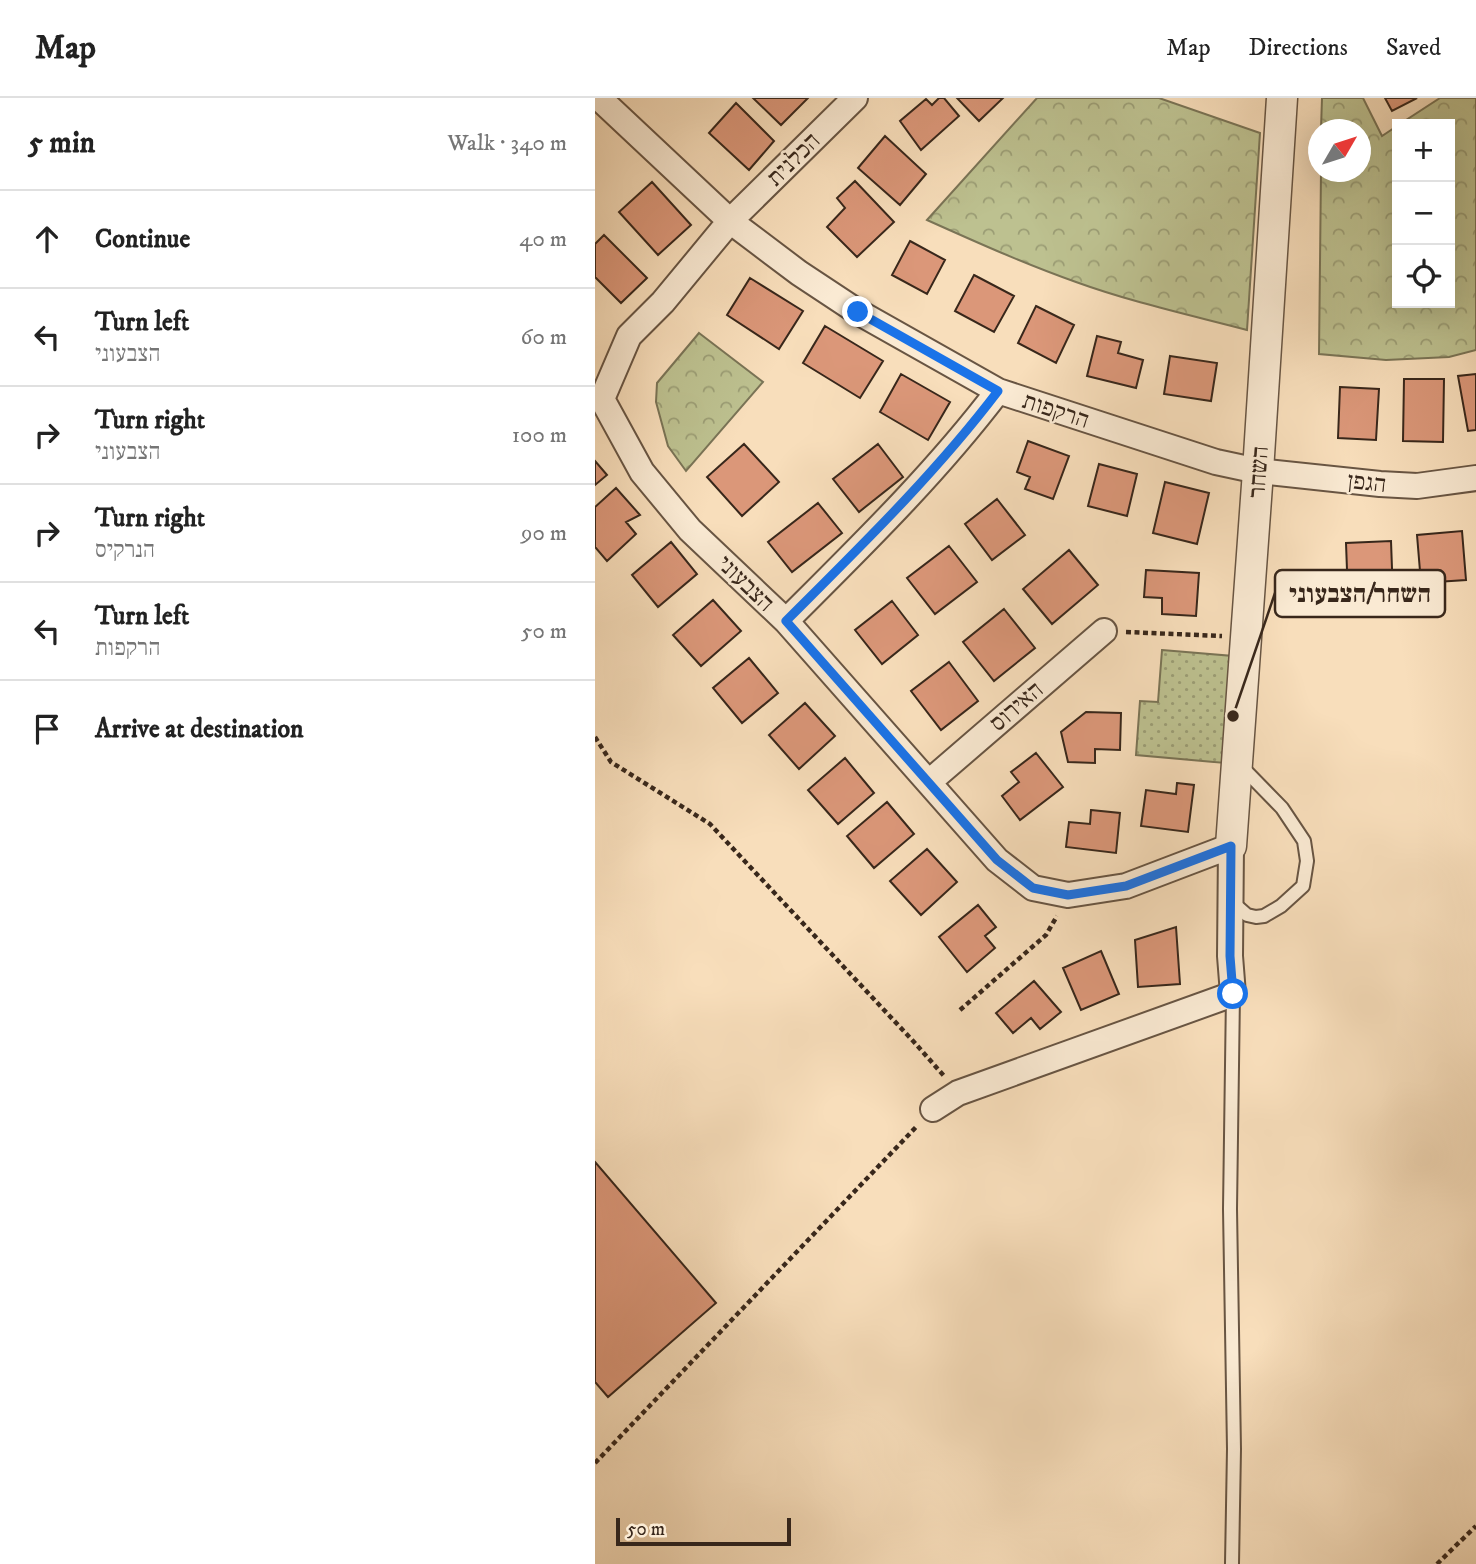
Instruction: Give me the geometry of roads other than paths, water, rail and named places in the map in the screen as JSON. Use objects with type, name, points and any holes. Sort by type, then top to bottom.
[{"type":"street","name":"הרקפות","points":[[600,98],[730,221],[799,274],[858,312],[998,391],[1216,462],[1258,471]]},
{"type":"street","name":"הכלנית","points":[[730,221],[855,98]]},
{"type":"street","name":"השחר","points":[[1231,846],[1282,98]]},
{"type":"street","name":"הצבעוני","points":[[730,221],[663,302],[629,336],[602,399],[650,482],[690,530],[786,621],[997,860],[1033,888],[1068,895],[1126,886],[1231,846]]},
{"type":"street","points":[[786,621],[912,493],[998,391]]},
{"type":"street","name":"הגפן","points":[[1258,471],[1417,486],[1476,478]]},
{"type":"street","name":"האירוס","points":[[929,782],[1104,631]]},
{"type":"street","points":[[933,1109],[958,1093],[1233,994],[1230,956],[1231,846]]},
{"type":"lane","points":[[1230,901],[1247,915],[1264,916],[1281,906],[1303,887],[1307,861],[1304,841],[1282,808],[1237,762]]},
{"type":"lane","points":[[1232,1564],[1234,1449],[1230,1209],[1233,994]]},
{"type":"place","name":"השחר/הצבעוני","points":[[1233,716]]}]
